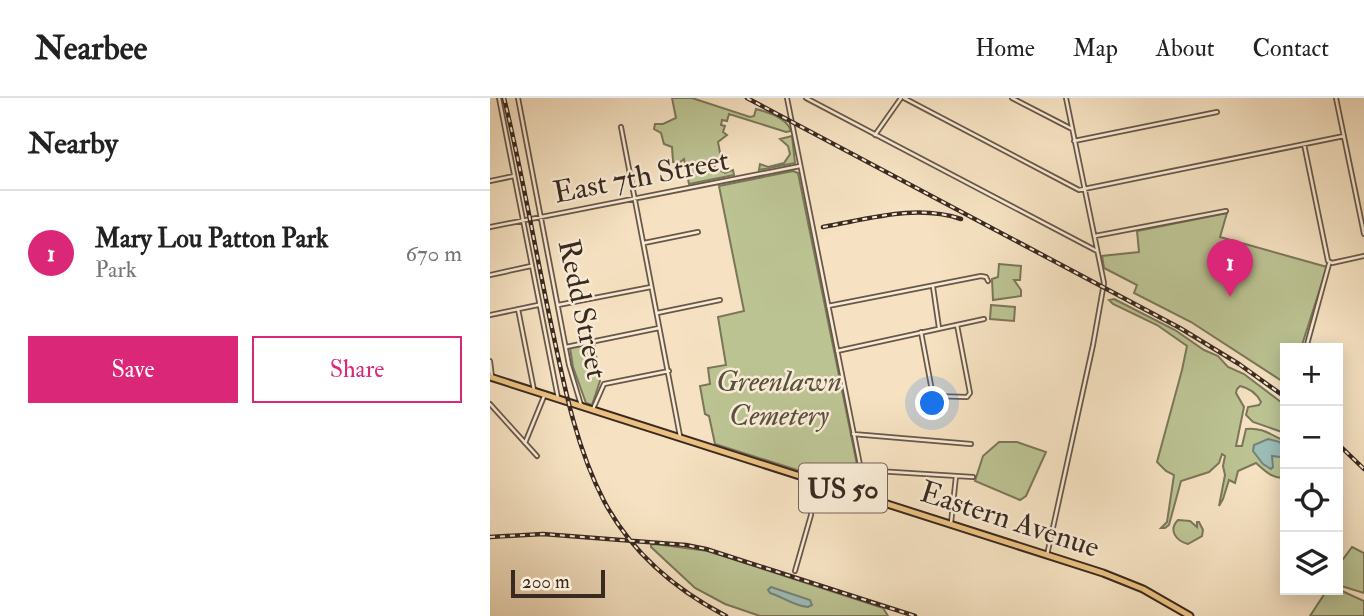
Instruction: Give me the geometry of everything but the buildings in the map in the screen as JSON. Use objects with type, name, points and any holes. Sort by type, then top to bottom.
[{"type":"main road","name":"Eastern Avenue","points":[[491,377],[866,495],[1124,580],[1190,616]]},
{"type":"street","points":[[499,98],[558,398]]},
{"type":"street","name":"Redd Street","points":[[518,98],[566,347],[581,405]]},
{"type":"street","points":[[787,98],[866,495]]},
{"type":"street","points":[[806,98],[1097,251]]},
{"type":"street","points":[[875,135],[903,98],[1074,188],[1084,190],[1344,136]]},
{"type":"street","points":[[1012,98],[1072,130]]},
{"type":"street","points":[[1047,555],[1103,288],[1066,98]]},
{"type":"street","points":[[1336,98],[1364,234]]},
{"type":"street","points":[[1074,141],[1217,113]]},
{"type":"street","points":[[621,127],[680,436]]},
{"type":"street","points":[[1304,144],[1329,263],[1307,343]]},
{"type":"street","name":"East 7th Street","points":[[490,227],[800,166]]},
{"type":"street","points":[[490,181],[514,176]]},
{"type":"street","points":[[1094,237],[1226,211]]},
{"type":"street","points":[[644,243],[698,232]]},
{"type":"street","points":[[1329,263],[1364,256]]},
{"type":"street","points":[[490,275],[532,266]]},
{"type":"street","points":[[828,306],[981,276],[986,276],[988,281]]},
{"type":"street","points":[[932,285],[939,328]]},
{"type":"street","points":[[558,305],[652,286]]},
{"type":"street","points":[[657,313],[720,300]]},
{"type":"street","points":[[490,315],[539,305]]},
{"type":"street","points":[[518,309],[534,390]]},
{"type":"street","points":[[837,351],[984,319]]},
{"type":"street","points":[[921,332],[934,396],[970,396],[957,325]]},
{"type":"street","points":[[566,347],[660,328]]},
{"type":"street","points":[[490,361],[491,377]]},
{"type":"street","points":[[593,409],[604,384],[669,371]]},
{"type":"street","points":[[525,443],[545,394]]},
{"type":"street","points":[[490,404],[537,456]]},
{"type":"street","points":[[853,434],[971,444]]},
{"type":"street","points":[[860,470],[973,477]]},
{"type":"street","points":[[951,523],[956,476]]},
{"type":"street","points":[[795,571],[817,480]]},
{"type":"green space","points":[[672,98],[692,98],[750,117],[754,116],[756,109],[761,110],[781,119],[791,131],[786,132],[729,114],[727,121],[722,120],[721,125],[725,126],[723,132],[727,135],[718,142],[721,158],[714,167],[725,173],[733,170],[734,175],[689,184],[684,159],[679,163],[673,162],[672,147],[664,144],[661,133],[654,129],[655,124],[663,124],[676,118]]},
{"type":"green space","points":[[792,136],[795,163],[759,170],[760,164],[768,167],[784,163],[790,154],[788,146],[780,139]]},
{"type":"green space","name":"Greenlawn Cemetery","points":[[793,171],[798,173],[862,489],[860,490],[715,444],[709,416],[705,414],[700,386],[710,384],[708,368],[726,365],[718,317],[744,311],[719,186]]},
{"type":"green space","points":[[1227,213],[1220,237],[1327,267],[1303,343],[1280,343],[1280,380],[1191,322],[1134,293],[1137,285],[1104,268],[1102,256],[1139,252],[1137,231]]},
{"type":"green space","points":[[999,264],[1021,266],[1020,280],[1014,280],[1021,290],[1021,296],[993,300],[992,279],[998,277]]},
{"type":"green space","points":[[1114,299],[1175,330],[1204,350],[1218,356],[1228,367],[1244,374],[1280,401],[1280,431],[1253,422],[1246,415],[1248,407],[1261,402],[1257,396],[1240,386],[1236,393],[1244,407],[1236,446],[1242,446],[1246,429],[1262,430],[1280,439],[1280,478],[1256,463],[1238,471],[1235,483],[1229,480],[1219,506],[1225,475],[1225,456],[1222,454],[1219,463],[1209,472],[1181,481],[1169,525],[1161,528],[1167,522],[1174,475],[1157,462],[1187,346],[1157,325],[1109,300]]},
{"type":"green space","points":[[991,305],[1015,307],[1014,321],[990,319]]},
{"type":"green space","points":[[594,343],[600,381],[592,405],[586,403],[573,367],[570,348]]},
{"type":"green space","points":[[999,442],[1017,442],[1046,452],[1026,496],[1020,500],[975,481],[983,456]]},
{"type":"green space","points":[[1178,520],[1190,521],[1197,527],[1199,522],[1203,530],[1202,536],[1188,544],[1180,540],[1174,531]]},
{"type":"green space","points":[[655,544],[708,551],[883,608],[888,616],[760,616],[725,604],[695,588],[651,547]]},
{"type":"green space","points":[[1352,547],[1364,553],[1364,593],[1343,587],[1343,559]]},
{"type":"green space","points":[[1343,591],[1364,601],[1364,616],[1310,616],[1324,595],[1343,595]]},
{"type":"water","points":[[1268,439],[1280,442],[1280,457],[1272,456],[1271,469],[1263,464],[1253,451],[1254,445]]},
{"type":"water","points":[[771,587],[810,600],[812,605],[798,605],[770,593],[768,590]]},
{"type":"railway","points":[[504,98],[567,397],[586,461],[615,520],[641,553],[673,582],[726,616]]},
{"type":"railway","points":[[747,98],[1180,328],[1239,364],[1280,393]]},
{"type":"railway","points":[[823,227],[892,214],[927,213],[961,219]]},
{"type":"railway","points":[[1343,449],[1364,469]]},
{"type":"railway","points":[[490,537],[543,534],[686,545],[706,549],[915,616]]},
{"type":"place","name":"Mary Lou Patton Park","points":[[1230,297]]}]
